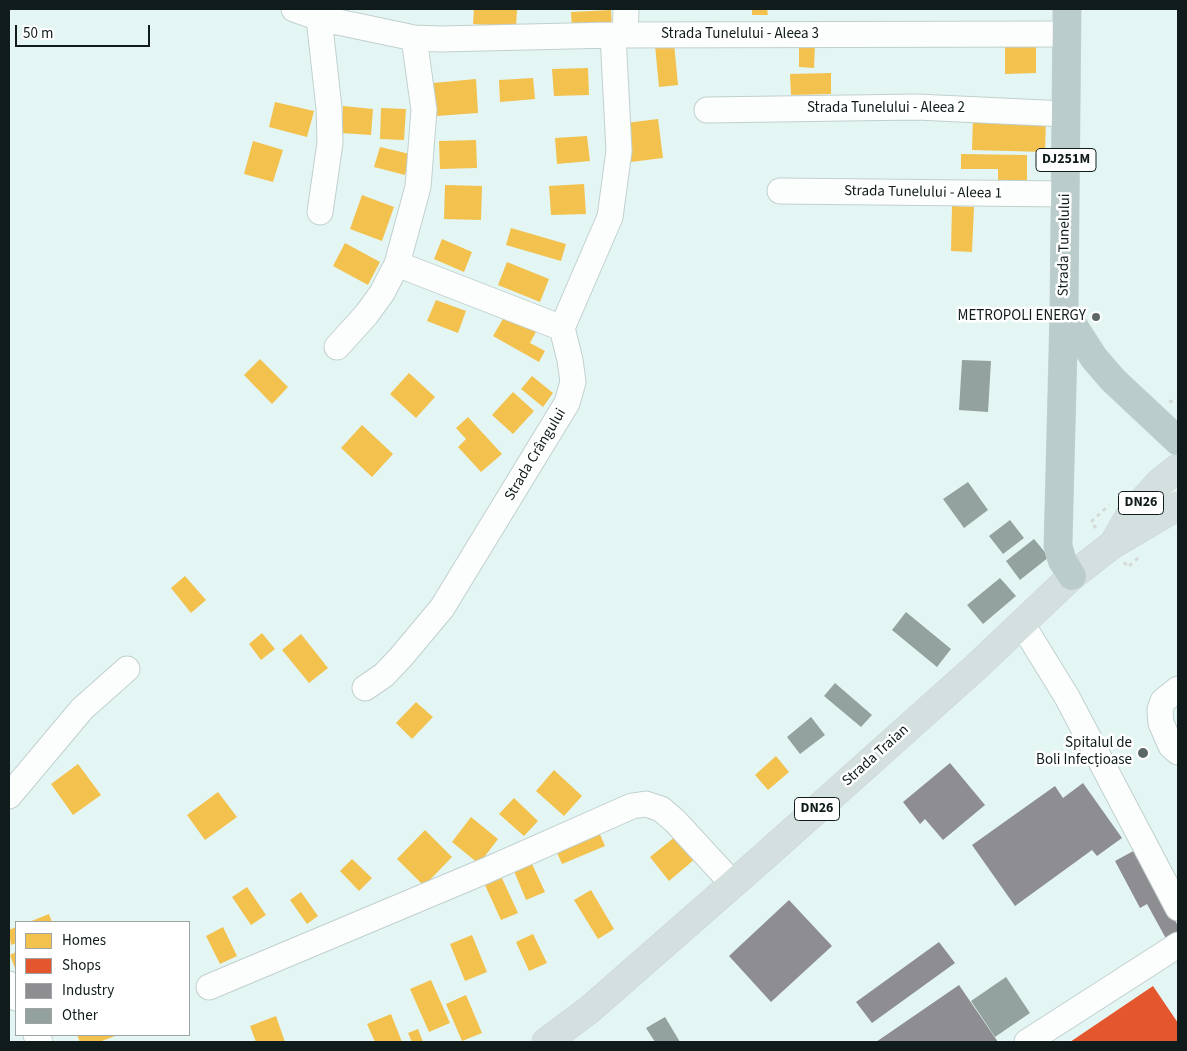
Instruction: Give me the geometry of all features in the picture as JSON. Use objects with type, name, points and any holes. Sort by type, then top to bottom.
[{"type":"highway","name":"Strada Tunelului","points":[[1067,21],[1064,311],[1094,358],[1113,380],[1168,414],[1178,441]]},
{"type":"highway","name":"DJ251M","points":[[1064,311],[1058,546],[1062,560],[1072,576]]},
{"type":"main road","name":"Strada Traian","points":[[1112,545],[1130,516],[1160,483],[1178,468]]},
{"type":"main road","name":"Strada Traian","points":[[554,1040],[733,884],[1022,624],[1072,576],[1112,545],[1178,506]]},
{"type":"street","name":"Strada Tunelului - Aleea 3","points":[[294,9],[319,18],[414,38],[449,39],[1067,21]]},
{"type":"street","points":[[397,264],[562,328],[610,217],[620,151],[619,35],[626,9]]},
{"type":"street","points":[[319,18],[329,108],[330,143],[320,212]]},
{"type":"street","points":[[337,347],[366,315],[382,293],[397,264],[418,187],[422,157],[424,110],[414,38]]},
{"type":"street","name":"Strada Tunelului - Aleea 2","points":[[707,110],[917,107],[1066,114]]},
{"type":"street","name":"Strada Tunelului - Aleea 1","points":[[780,191],[1065,194]]},
{"type":"street","name":"Strada Crângului","points":[[365,688],[384,675],[442,608],[568,403],[572,382],[570,360],[562,328]]},
{"type":"street","points":[[1022,624],[1067,697],[1178,908]]},
{"type":"street","points":[[9,796],[82,708],[128,669]]},
{"type":"street","points":[[1178,689],[1163,702],[1160,710],[1161,723],[1171,746],[1178,752]]},
{"type":"street","points":[[208,987],[485,871],[632,806],[646,804],[661,809],[675,821],[733,884]]},
{"type":"street","points":[[1027,1042],[1178,945]]},
{"type":"street","points":[[9,984],[15,996]]},
{"type":"path","points":[[1168,414],[1178,403]]},
{"type":"building: Homes","points":[[474,9],[517,9],[516,27],[473,24]]},
{"type":"building: Homes","points":[[752,9],[767,9],[768,15],[752,15]]},
{"type":"building: Homes","points":[[611,10],[612,30],[572,31],[571,12]]},
{"type":"building: Homes","points":[[799,42],[815,43],[814,68],[799,67]]},
{"type":"building: Homes","points":[[674,43],[678,85],[659,87],[655,45]]},
{"type":"building: Homes","points":[[1036,46],[1036,73],[1005,74],[1005,47]]},
{"type":"building: Homes","points":[[588,68],[589,95],[554,96],[552,69]]},
{"type":"building: Homes","points":[[831,73],[831,94],[791,95],[790,74]]},
{"type":"building: Homes","points":[[533,78],[535,99],[500,102],[499,80]]},
{"type":"building: Homes","points":[[476,79],[478,113],[436,116],[433,83]]},
{"type":"building: Homes","points":[[275,102],[314,111],[307,137],[269,127]]},
{"type":"building: Homes","points":[[343,106],[373,109],[371,135],[341,133]]},
{"type":"building: Homes","points":[[381,108],[406,109],[404,140],[380,139]]},
{"type":"building: Homes","points":[[973,117],[1046,119],[1045,152],[972,150]]},
{"type":"building: Homes","points":[[658,119],[663,158],[631,162],[626,123]]},
{"type":"building: Homes","points":[[587,136],[590,161],[557,164],[555,138]]},
{"type":"building: Homes","points":[[476,140],[477,168],[440,169],[439,141]]},
{"type":"building: Homes","points":[[253,141],[283,150],[273,182],[244,174]]},
{"type":"building: Homes","points":[[380,147],[410,154],[405,175],[374,167]]},
{"type":"building: Homes","points":[[961,154],[1027,155],[1027,189],[998,189],[998,169],[961,169]]},
{"type":"building: Homes","points":[[584,184],[586,214],[551,215],[549,186]]},
{"type":"building: Homes","points":[[445,185],[482,186],[481,220],[444,219]]},
{"type":"building: Homes","points":[[362,195],[394,207],[382,241],[350,229]]},
{"type":"building: Homes","points":[[952,206],[974,207],[972,252],[951,251]]},
{"type":"building: Homes","points":[[511,228],[566,244],[561,261],[506,245]]},
{"type":"building: Homes","points":[[442,239],[472,252],[464,272],[434,259]]},
{"type":"building: Homes","points":[[345,243],[380,262],[368,285],[333,266]]},
{"type":"building: Homes","points":[[507,262],[549,279],[540,302],[498,285]]},
{"type":"building: Homes","points":[[436,300],[466,311],[458,333],[427,321]]},
{"type":"building: Homes","points":[[504,317],[516,324],[519,320],[537,330],[530,343],[545,351],[539,362],[493,336]]},
{"type":"building: Homes","points":[[260,359],[288,387],[272,404],[244,375]]},
{"type":"building: Homes","points":[[409,373],[435,397],[416,418],[390,394]]},
{"type":"building: Homes","points":[[532,376],[553,393],[543,407],[521,389]]},
{"type":"building: Homes","points":[[513,392],[534,411],[513,434],[492,415]]},
{"type":"building: Homes","points":[[468,417],[502,454],[481,472],[458,447],[466,439],[456,428]]},
{"type":"building: Homes","points":[[362,425],[393,454],[372,477],[341,448]]},
{"type":"building: Homes","points":[[185,576],[206,600],[191,613],[171,588]]},
{"type":"building: Homes","points":[[262,633],[275,649],[261,660],[249,644]]},
{"type":"building: Homes","points":[[301,634],[328,668],[309,683],[282,650]]},
{"type":"building: Homes","points":[[416,702],[433,717],[412,739],[396,723]]},
{"type":"building: Homes","points":[[776,756],[789,772],[768,790],[755,775]]},
{"type":"building: Homes","points":[[78,764],[101,795],[73,815],[51,784]]},
{"type":"building: Homes","points":[[554,770],[582,796],[564,816],[536,791]]},
{"type":"building: Homes","points":[[218,792],[237,817],[205,840],[187,815]]},
{"type":"building: Homes","points":[[514,798],[538,821],[524,836],[499,814]]},
{"type":"building: Homes","points":[[471,817],[498,839],[479,864],[452,842]]},
{"type":"building: Homes","points":[[425,830],[452,857],[424,886],[397,859]]},
{"type":"building: Homes","points":[[598,830],[605,846],[562,864],[555,848]]},
{"type":"building: Homes","points":[[676,836],[695,859],[669,881],[650,857]]},
{"type":"building: Homes","points":[[352,859],[372,878],[359,891],[340,871]]},
{"type":"building: Homes","points":[[532,864],[545,892],[526,900],[514,871]]},
{"type":"building: Homes","points":[[501,876],[518,913],[501,920],[484,883]]},
{"type":"building: Homes","points":[[247,887],[266,915],[251,925],[232,897]]},
{"type":"building: Homes","points":[[591,890],[614,929],[598,939],[574,900]]},
{"type":"building: Homes","points":[[301,892],[318,916],[307,924],[290,900]]},
{"type":"building: Homes","points":[[49,914],[52,921],[32,921]]},
{"type":"building: Homes","points":[[15,927],[15,943],[11,945],[9,930]]},
{"type":"building: Homes","points":[[223,927],[237,956],[220,964],[206,936]]},
{"type":"building: Homes","points":[[533,934],[547,963],[529,971],[516,942]]},
{"type":"building: Homes","points":[[472,935],[487,972],[465,981],[450,944]]},
{"type":"building: Homes","points":[[15,952],[15,968],[10,955]]},
{"type":"building: Homes","points":[[431,980],[450,1023],[429,1032],[410,989]]},
{"type":"building: Homes","points":[[466,995],[482,1033],[462,1041],[446,1004]]},
{"type":"building: Homes","points":[[391,1014],[402,1042],[375,1042],[367,1024]]},
{"type":"building: Homes","points":[[276,1016],[285,1042],[256,1042],[250,1026]]},
{"type":"building: Homes","points":[[418,1029],[423,1042],[412,1042],[408,1033]]},
{"type":"building: Homes","points":[[77,1036],[115,1036],[99,1042],[80,1042]]},
{"type":"building: Shops","points":[[1153,986],[1178,1023],[1178,1042],[1070,1042]]},
{"type":"building: Industry","points":[[950,763],[985,805],[943,840],[925,819],[920,824],[903,802]]},
{"type":"building: Industry","points":[[1083,783],[1122,838],[1097,856],[1092,850],[1015,906],[972,845],[1055,786],[1063,798]]},
{"type":"building: Industry","points":[[1137,849],[1178,926],[1178,939],[1169,944],[1147,904],[1140,908],[1115,861]]},
{"type":"building: Industry","points":[[789,900],[832,946],[771,1002],[729,956]]},
{"type":"building: Industry","points":[[939,942],[955,963],[872,1023],[856,1002]]},
{"type":"building: Industry","points":[[959,985],[998,1042],[876,1042]]},
{"type":"building: Other","points":[[962,360],[991,361],[988,412],[959,410]]},
{"type":"building: Other","points":[[968,482],[988,510],[964,528],[943,499]]},
{"type":"building: Other","points":[[1010,520],[1024,538],[1003,554],[989,536]]},
{"type":"building: Other","points":[[1034,539],[1049,557],[1020,580],[1006,561]]},
{"type":"building: Other","points":[[1000,578],[1016,596],[983,624],[967,605]]},
{"type":"building: Other","points":[[906,612],[951,649],[937,667],[892,630]]},
{"type":"building: Other","points":[[835,683],[872,715],[861,727],[824,696]]},
{"type":"building: Other","points":[[811,717],[825,735],[800,754],[787,737]]},
{"type":"building: Other","points":[[1006,977],[1030,1013],[995,1037],[971,1001]]},
{"type":"building: Other","points":[[665,1017],[680,1042],[655,1042],[646,1028]]},
{"type":"place","name":"METROPOLI ENERGY","points":[[1096,317]]},
{"type":"place","name":"Spitalul de Boli Infecțioase","points":[[1143,753]]}]
